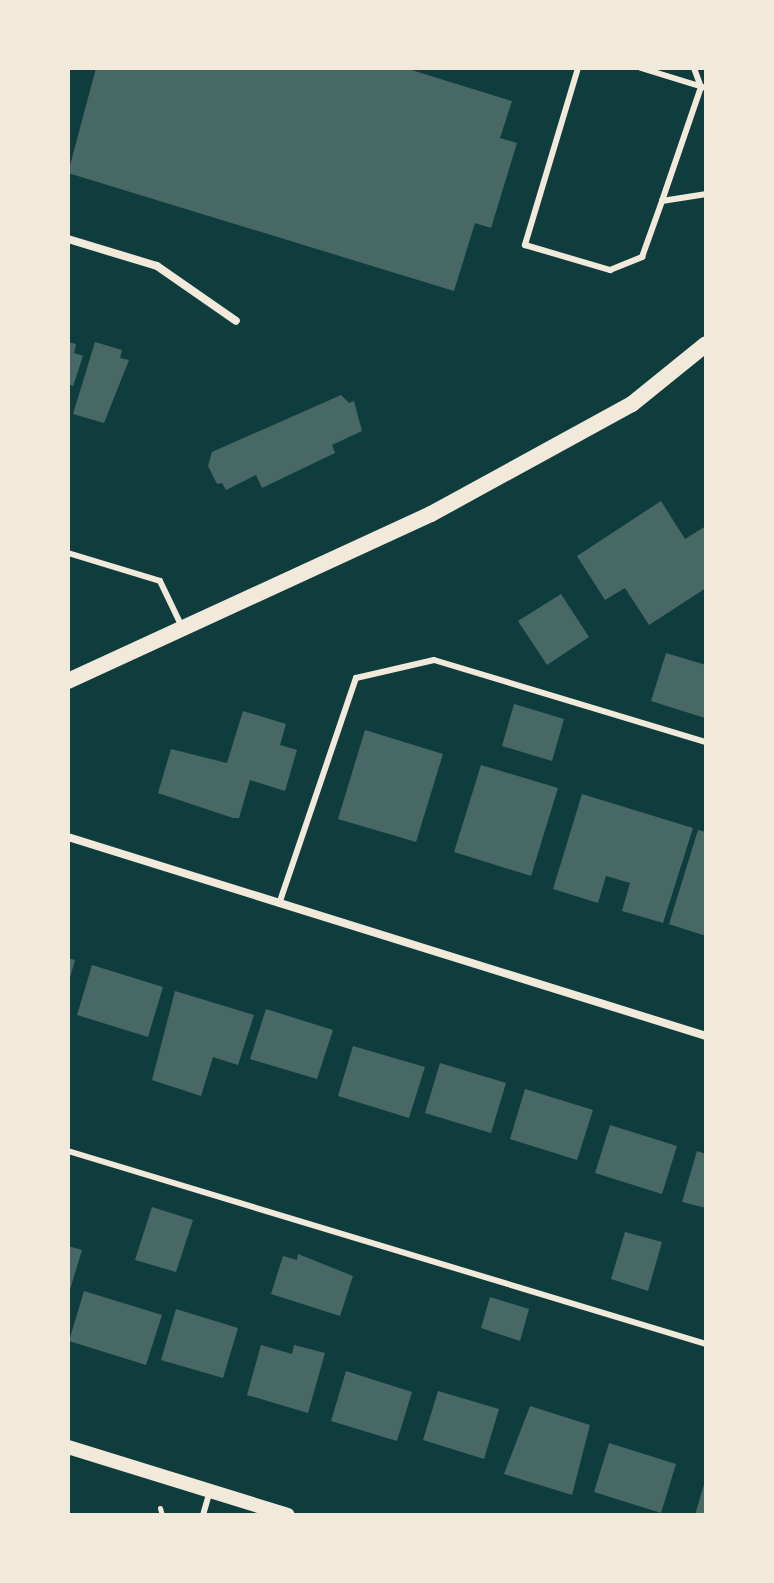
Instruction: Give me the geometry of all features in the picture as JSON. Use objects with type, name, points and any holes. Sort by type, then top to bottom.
[{"type":"main road","points":[[68,681],[431,514],[632,404],[706,344]]},
{"type":"street","points":[[68,239],[157,266],[236,321]]},
{"type":"street","points":[[68,837],[706,1036]]},
{"type":"street","points":[[68,1447],[288,1515]]},
{"type":"lane","points":[[578,68],[525,245],[610,270],[642,257],[704,88],[694,68]]},
{"type":"lane","points":[[641,68],[704,88]]},
{"type":"lane","points":[[662,201],[706,194]]},
{"type":"lane","points":[[68,553],[160,581],[182,627]]},
{"type":"lane","points":[[279,904],[356,678],[434,660],[706,742]]},
{"type":"lane","points":[[68,1151],[706,1344]]},
{"type":"lane","points":[[203,1515],[210,1491]]},
{"type":"path","points":[[160,1508],[162,1515]]},
{"type":"building","points":[[96,68],[405,68],[512,101],[500,138],[517,143],[491,228],[475,223],[454,291],[68,173]]},
{"type":"building","points":[[68,342],[76,344],[74,353],[83,356],[73,386],[68,384]]},
{"type":"building","points":[[95,342],[122,350],[120,358],[129,360],[104,423],[73,414]]},
{"type":"building","points":[[341,395],[349,403],[354,401],[362,431],[332,445],[335,453],[262,488],[256,475],[226,490],[222,483],[217,484],[208,466],[212,452]]},
{"type":"building","points":[[661,501],[685,539],[706,526],[706,588],[649,625],[625,588],[605,600],[577,556]]},
{"type":"building","points":[[561,594],[589,637],[547,665],[518,621]]},
{"type":"building","points":[[666,653],[706,665],[705,718],[651,701]]},
{"type":"building","points":[[514,704],[564,719],[552,761],[502,746]]},
{"type":"building","points":[[243,711],[286,724],[280,745],[297,750],[285,791],[250,780],[239,818],[158,793],[171,749],[227,763]]},
{"type":"building","points":[[365,730],[443,754],[416,842],[338,819]]},
{"type":"building","points":[[481,765],[558,788],[531,876],[454,852]]},
{"type":"building","points":[[582,794],[693,828],[663,923],[622,911],[630,883],[606,876],[598,903],[553,889]]},
{"type":"building","points":[[698,830],[706,832],[706,936],[669,924]]},
{"type":"building","points":[[68,958],[75,960],[69,981],[68,981]]},
{"type":"building","points":[[92,965],[163,987],[148,1037],[77,1015]]},
{"type":"building","points":[[175,991],[254,1015],[238,1065],[213,1057],[201,1096],[152,1080]]},
{"type":"building","points":[[266,1009],[333,1030],[317,1079],[250,1059]]},
{"type":"building","points":[[353,1046],[425,1067],[409,1118],[338,1096]]},
{"type":"building","points":[[440,1063],[506,1083],[491,1133],[425,1113]]},
{"type":"building","points":[[525,1089],[593,1110],[577,1160],[510,1139]]},
{"type":"building","points":[[610,1125],[677,1146],[662,1194],[595,1173]]},
{"type":"building","points":[[697,1151],[706,1154],[706,1208],[682,1202]]},
{"type":"building","points":[[152,1207],[193,1220],[176,1272],[135,1260]]},
{"type":"building","points":[[625,1232],[662,1242],[648,1291],[611,1279]]},
{"type":"building","points":[[68,1246],[82,1250],[69,1293],[68,1293]]},
{"type":"building","points":[[298,1254],[353,1276],[340,1316],[271,1294],[283,1256],[297,1260]]},
{"type":"building","points":[[84,1291],[162,1315],[146,1365],[69,1341]]},
{"type":"building","points":[[490,1297],[529,1309],[520,1341],[481,1328]]},
{"type":"building","points":[[176,1309],[238,1328],[223,1378],[161,1360]]},
{"type":"building","points":[[261,1345],[292,1354],[294,1345],[325,1353],[308,1413],[247,1395]]},
{"type":"building","points":[[346,1371],[412,1392],[397,1441],[331,1421]]},
{"type":"building","points":[[438,1391],[499,1409],[484,1459],[423,1440]]},
{"type":"building","points":[[530,1406],[590,1425],[572,1495],[504,1474]]},
{"type":"building","points":[[609,1443],[676,1464],[661,1513],[594,1492]]},
{"type":"building","points":[[705,1481],[706,1515],[695,1515]]}]
